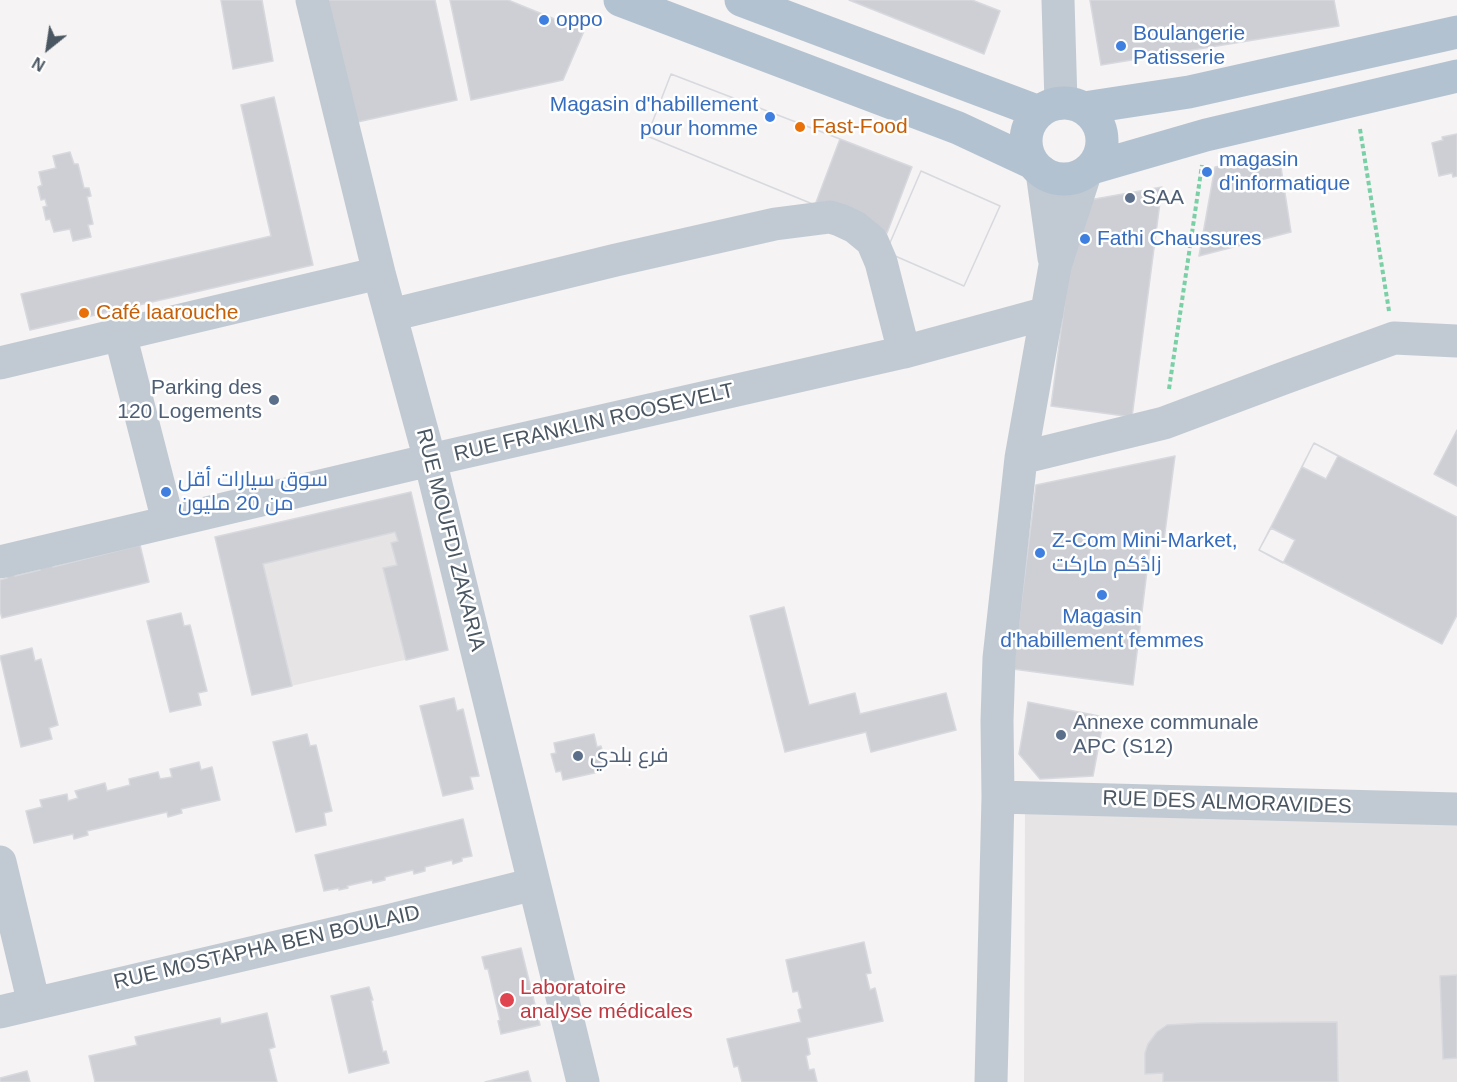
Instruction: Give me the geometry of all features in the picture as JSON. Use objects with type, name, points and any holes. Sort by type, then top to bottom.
[{"type":"main road","points":[[620,0],[958,129],[1052,177],[1063,180],[1075,178],[1157,148],[1206,135],[1457,76]]},
{"type":"main road","points":[[741,0],[1061,108],[1093,115],[1103,136],[1099,158],[1089,171]]},
{"type":"main road","points":[[1037,168],[1028,153],[1027,131],[1032,120],[1061,108],[1189,92],[1457,32]]},
{"type":"street","name":"RUE MOUFDI ZAKARIA","points":[[312,0],[379,273],[430,460],[583,1082]]},
{"type":"street","points":[[1058,0],[1061,108]]},
{"type":"street","points":[[1037,168],[1055,266]]},
{"type":"street","points":[[991,1082],[999,658],[1022,458],[1055,266],[1089,171]]},
{"type":"street","points":[[391,315],[775,224],[830,217],[855,227],[872,241],[881,262],[904,352]]},
{"type":"street","points":[[0,363],[379,273]]},
{"type":"street","name":"RUE FRANKLIN ROOSEVELT","points":[[0,562],[430,460],[904,352],[1047,313]]},
{"type":"street","points":[[120,334],[168,521]]},
{"type":"street","points":[[1022,458],[1164,423],[1394,338],[1457,341]]},
{"type":"street","name":"RUE DES ALMORAVIDES","points":[[998,797],[1457,809]]},
{"type":"street","points":[[0,862],[34,1004]]},
{"type":"street","name":"RUE MOSTAPHA BEN BOULAID","points":[[0,1012],[534,884]]},
{"type":"path","points":[[1358,100],[1360,138],[1394,338]]},
{"type":"path","points":[[1164,423],[1206,135]]},
{"type":"shaded area","points":[[411,492],[448,650],[252,695],[215,537]]},
{"type":"shaded area","points":[[1025,808],[1457,825],[1457,1082],[1024,1082]]},
{"type":"building","points":[[221,0],[262,0],[273,61],[233,69]]},
{"type":"building","points":[[326,0],[435,0],[457,100],[353,123]]},
{"type":"building","points":[[450,0],[508,0],[584,31],[563,80],[471,100]]},
{"type":"building","points":[[849,0],[972,0],[1000,11],[984,54]]},
{"type":"building","points":[[1090,0],[1334,0],[1339,26],[1101,65]]},
{"type":"building","points":[[671,74],[840,139],[815,205],[647,136]]},
{"type":"building","points":[[671,74],[840,139],[815,205],[647,136]]},
{"type":"building","points":[[274,97],[313,265],[30,330],[21,294],[271,236],[241,105]]},
{"type":"building","points":[[1457,134],[1457,176],[1453,177],[1452,173],[1439,176],[1432,143],[1443,140],[1442,137]]},
{"type":"building","points":[[840,139],[912,167],[887,233],[815,205]]},
{"type":"building","points":[[70,152],[74,164],[78,164],[84,188],[89,188],[91,196],[87,197],[93,224],[88,225],[91,237],[73,241],[70,229],[54,232],[50,219],[46,220],[43,207],[47,206],[45,199],[41,200],[38,187],[42,185],[39,172],[56,168],[53,156]]},
{"type":"building","points":[[1279,154],[1291,232],[1199,256],[1215,167]]},
{"type":"building","points":[[921,171],[1000,206],[964,286],[886,252]]},
{"type":"building","points":[[921,171],[1000,206],[964,286],[886,252]]},
{"type":"building","points":[[1162,187],[1132,417],[1051,406],[1078,202]]},
{"type":"building","points":[[1457,430],[1457,486],[1434,474]]},
{"type":"building","points":[[1314,443],[1457,517],[1457,615],[1442,644],[1259,550]]},
{"type":"building","points":[[1314,443],[1338,456],[1326,479],[1302,467]]},
{"type":"building","points":[[1175,456],[1164,540],[1151,538],[1133,685],[1013,669],[1036,485]]},
{"type":"building","points":[[411,492],[448,650],[406,660],[383,568],[397,565],[391,543],[398,541],[395,532],[263,564],[292,686],[252,695],[215,537]]},
{"type":"building","points":[[1271,528],[1295,540],[1283,563],[1259,550]]},
{"type":"building","points":[[140,545],[149,582],[2,618],[0,580],[7,578],[6,575],[14,573],[15,576],[40,570],[40,567],[52,564],[53,567]]},
{"type":"building","points":[[784,607],[809,705],[855,693],[860,714],[946,693],[956,730],[871,752],[866,732],[785,752],[750,616]]},
{"type":"building","points":[[181,613],[184,626],[190,625],[207,691],[198,693],[201,705],[170,712],[147,621]]},
{"type":"building","points":[[32,648],[35,661],[41,659],[58,725],[49,728],[52,739],[21,747],[0,656]]},
{"type":"building","points":[[454,698],[457,711],[463,709],[479,776],[470,777],[473,789],[443,796],[420,706]]},
{"type":"building","name":"Annexe communale APC (S12)","points":[[1028,702],[1104,717],[1093,776],[1040,779],[1019,754]]},
{"type":"building","points":[[307,734],[310,746],[316,745],[332,811],[324,813],[326,825],[296,832],[273,742]]},
{"type":"building","name":"فرع بلدي","points":[[594,734],[597,747],[601,746],[604,758],[600,759],[603,771],[563,780],[561,771],[556,772],[551,754],[556,753],[554,743]]},
{"type":"building","points":[[199,762],[201,770],[212,767],[220,800],[181,809],[182,813],[168,817],[167,812],[87,831],[88,835],[74,839],[73,834],[34,843],[26,811],[42,807],[40,800],[67,794],[68,801],[78,798],[75,791],[105,783],[107,791],[130,785],[129,779],[158,772],[160,779],[172,777],[170,769]]},
{"type":"building","points":[[463,819],[472,856],[462,858],[462,861],[453,864],[452,860],[425,867],[425,871],[414,874],[413,870],[385,877],[385,880],[373,883],[372,880],[347,886],[348,888],[324,891],[315,855]]},
{"type":"building","points":[[864,942],[871,973],[866,974],[870,990],[875,988],[883,1021],[807,1038],[810,1054],[806,1056],[809,1070],[814,1069],[817,1082],[742,1082],[738,1066],[734,1067],[727,1039],[801,1022],[798,1010],[802,1008],[798,991],[793,992],[786,960]]},
{"type":"building","points":[[521,948],[540,1025],[501,1034],[488,969],[485,969],[482,957]]},
{"type":"building","points":[[1457,975],[1457,1058],[1443,1059],[1440,976]]},
{"type":"building","points":[[369,987],[383,1052],[386,1051],[389,1063],[349,1073],[331,996]]},
{"type":"building","points":[[267,1013],[275,1047],[269,1049],[277,1082],[95,1082],[89,1056],[137,1045],[135,1037],[220,1018],[221,1024]]},
{"type":"building","points":[[1337,1022],[1338,1082],[1163,1082],[1163,1073],[1145,1074],[1145,1053],[1148,1044],[1157,1032],[1167,1025]]},
{"type":"building","points":[[27,1071],[30,1082],[0,1082],[0,1078]]},
{"type":"building","points":[[528,1071],[531,1082],[485,1082]]},
{"type":"place","name":"oppo","points":[[544,20]]},
{"type":"place","name":"Boulangerie Patisserie","points":[[1121,46]]},
{"type":"place","name":"Magasin d'habillement pour homme","points":[[770,117]]},
{"type":"place","name":"Fast-Food","points":[[800,127]]},
{"type":"place","name":"magasin d'informatique","points":[[1207,172]]},
{"type":"place","name":"SAA","points":[[1130,198]]},
{"type":"place","name":"Fathi Chaussures","points":[[1085,239]]},
{"type":"place","name":"Café laarouche","points":[[84,313]]},
{"type":"place","name":"Parking des 120 Logements","points":[[274,400]]},
{"type":"place","name":"سوق سيارات أقل من 20 مليون","points":[[166,492]]},
{"type":"place","name":"Z-Com Mini-Market, زادُكم ماركت","points":[[1040,553]]},
{"type":"place","name":"Magasin d'habillement femmes","points":[[1102,595]]},
{"type":"place","name":"Annexe communale APC (S12)","points":[[1061,735]]},
{"type":"place","name":"فرع بلدي","points":[[578,756]]},
{"type":"place","name":"Laboratoire analyse médicales","points":[[507,1000]]}]
